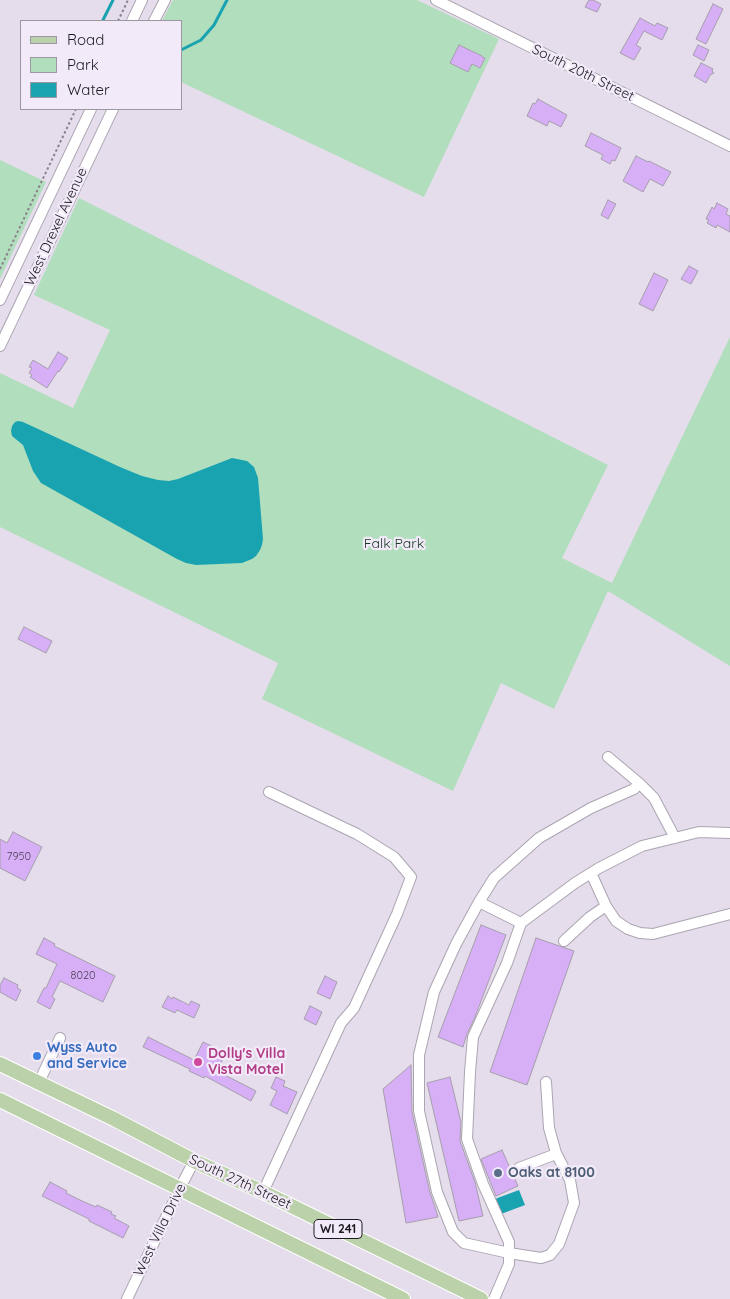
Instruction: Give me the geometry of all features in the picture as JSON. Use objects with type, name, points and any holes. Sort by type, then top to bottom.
[{"type":"main road","name":"South 27th Street","points":[[0,1064],[114,1119],[194,1161],[263,1192],[482,1299]]},
{"type":"main road","name":"WI 241","points":[[0,1100],[403,1299]]},
{"type":"street","points":[[132,20],[142,0]]},
{"type":"street","points":[[154,20],[164,0]]},
{"type":"street","name":"South 20th Street","points":[[436,0],[730,146]]},
{"type":"street","name":"West Drexel Avenue","points":[[0,300],[91,110]]},
{"type":"street","name":"West Drexel Avenue","points":[[0,346],[4,327],[112,110]]},
{"type":"street","points":[[608,758],[654,798],[675,838]]},
{"type":"street","points":[[546,1082],[549,1128],[556,1154],[570,1180],[574,1203],[559,1244],[550,1254],[541,1258],[464,1243],[453,1232],[437,1192],[419,1111],[420,1055],[434,992],[456,944],[494,878],[539,838],[591,808],[634,789],[639,783]]},
{"type":"street","points":[[263,1192],[341,1023],[354,1008],[358,1000],[397,914],[411,877],[394,857],[357,834],[269,792]]},
{"type":"street","points":[[494,1299],[509,1264],[510,1242],[483,1184],[467,1139],[470,1072],[473,1037],[507,963],[522,923],[591,872],[642,846],[699,832],[730,833]]},
{"type":"street","points":[[591,872],[606,906],[616,921],[628,929],[640,933],[654,934],[730,914]]},
{"type":"street","points":[[479,902],[522,923]]},
{"type":"street","points":[[564,941],[590,917],[606,906]]},
{"type":"street","points":[[39,1082],[60,1038]]},
{"type":"street","points":[[518,1168],[556,1154]]},
{"type":"street","name":"West Villa Drive","points":[[127,1299],[194,1161]]},
{"type":"path","points":[[118,20],[128,0]]},
{"type":"path","points":[[0,269],[76,110]]},
{"type":"green space","points":[[173,0],[417,0],[499,39],[424,197],[182,82],[182,20],[163,20]]},
{"type":"green space","points":[[0,160],[46,182],[0,279]]},
{"type":"green space","name":"Falk Park","points":[[79,198],[608,465],[562,558],[612,583],[730,337],[730,666],[608,591],[554,709],[501,683],[453,791],[262,699],[278,663],[0,527],[0,373],[73,408],[110,330],[34,295]]},
{"type":"water","points":[[18,421],[120,467],[158,480],[169,481],[178,479],[232,458],[247,461],[254,467],[258,478],[263,539],[260,550],[252,559],[242,563],[196,565],[177,559],[41,483],[33,471],[23,445],[12,436],[12,426]]},
{"type":"water","points":[[519,1190],[525,1205],[501,1214],[495,1199]]},
{"type":"building","points":[[589,0],[601,4],[597,12],[585,7]]},
{"type":"building","points":[[713,4],[723,9],[706,44],[696,39]]},
{"type":"building","points":[[640,18],[655,26],[657,23],[668,28],[662,40],[644,31],[636,45],[641,48],[634,60],[620,53]]},
{"type":"building","points":[[459,45],[485,58],[480,68],[472,64],[468,72],[450,63]]},
{"type":"building","points":[[698,45],[709,50],[704,61],[693,55]]},
{"type":"building","points":[[701,63],[713,69],[714,73],[710,75],[706,83],[694,76]]},
{"type":"building","points":[[538,99],[567,115],[561,127],[549,121],[547,126],[527,116],[533,103],[535,104]]},
{"type":"building","points":[[591,133],[621,148],[615,161],[612,160],[610,164],[601,159],[603,155],[585,146]]},
{"type":"building","points":[[636,156],[671,172],[663,186],[650,179],[643,192],[623,181]]},
{"type":"building","points":[[608,200],[616,204],[608,219],[601,215]]},
{"type":"building","points":[[717,203],[728,209],[726,214],[730,216],[730,232],[717,225],[716,228],[707,223],[709,220],[706,219],[712,207],[714,209]]},
{"type":"building","points":[[689,266],[698,271],[691,284],[681,279]]},
{"type":"building","points":[[654,273],[668,280],[653,311],[639,304]]},
{"type":"building","points":[[58,352],[68,358],[47,388],[30,377],[32,375],[29,373],[32,368],[29,367],[33,360],[48,369]]},
{"type":"building","points":[[24,627],[52,641],[46,653],[18,639]]},
{"type":"building","points":[[13,832],[42,847],[25,881],[0,868],[0,839],[7,843]]},
{"type":"building","points":[[481,925],[506,935],[463,1047],[438,1037]]},
{"type":"building","points":[[44,938],[55,944],[54,946],[115,976],[103,1002],[60,981],[52,997],[55,999],[50,1009],[37,1002],[57,964],[36,954]]},
{"type":"building","points":[[536,938],[574,951],[527,1085],[490,1072]]},
{"type":"building","points":[[325,976],[337,982],[330,999],[317,993]]},
{"type":"building","points":[[4,978],[18,985],[17,988],[21,990],[16,1001],[0,992],[0,985]]},
{"type":"building","points":[[168,996],[189,1005],[191,1001],[200,1005],[194,1018],[177,1010],[175,1013],[162,1007]]},
{"type":"building","points":[[310,1006],[322,1012],[316,1025],[304,1019]]},
{"type":"building","name":"Dolly's Villa Vista Motel","points":[[148,1037],[194,1060],[203,1042],[226,1053],[217,1071],[256,1091],[251,1101],[205,1076],[204,1078],[189,1071],[190,1069],[143,1047]]},
{"type":"building","points":[[411,1065],[412,1112],[430,1193],[438,1217],[406,1223],[383,1089]]},
{"type":"building","points":[[276,1077],[285,1081],[283,1086],[297,1092],[287,1114],[270,1105],[277,1091],[271,1088]]},
{"type":"building","points":[[450,1077],[461,1122],[460,1141],[475,1182],[483,1216],[459,1221],[427,1083]]},
{"type":"building","name":"Oaks at 8100","points":[[502,1150],[518,1186],[496,1196],[481,1159]]},
{"type":"building","points":[[50,1182],[82,1201],[112,1212],[111,1214],[116,1216],[114,1218],[129,1226],[123,1238],[42,1196]]},
{"type":"waterway","points":[[103,20],[113,0]]},
{"type":"waterway","points":[[182,50],[201,40],[214,25],[227,0]]},
{"type":"place","name":"Wyss Auto and Service","points":[[37,1056]]},
{"type":"place","name":"Dolly's Villa Vista Motel","points":[[198,1062]]},
{"type":"place","name":"Oaks at 8100","points":[[498,1173]]}]
